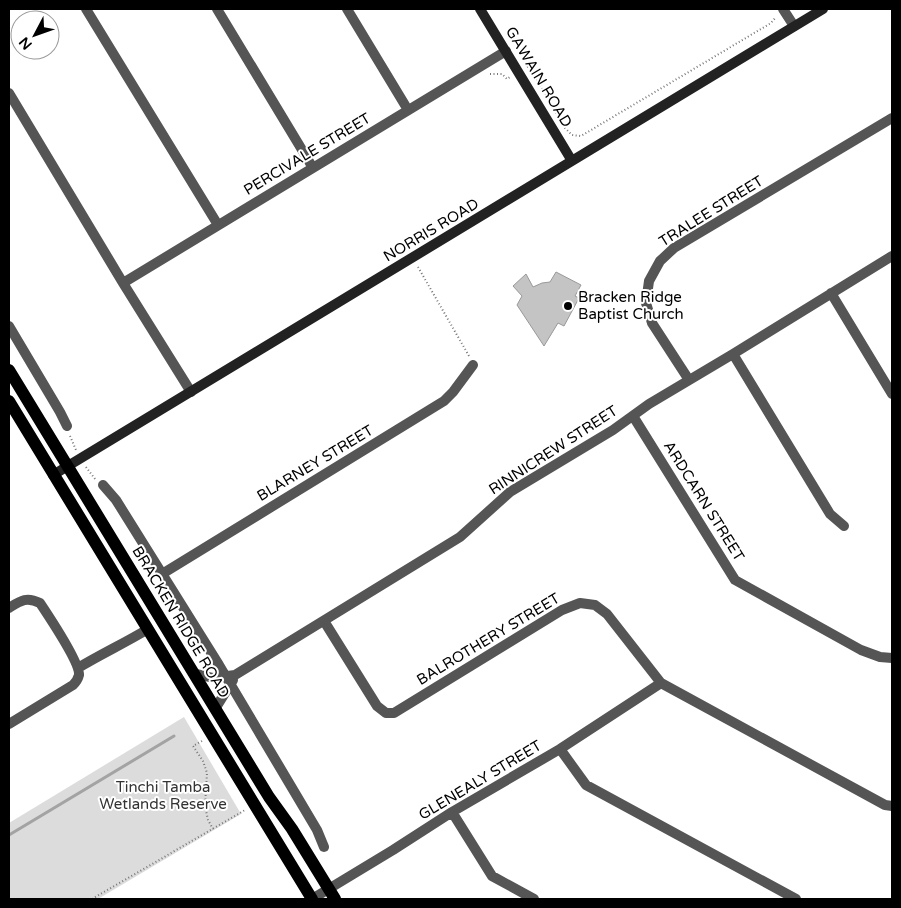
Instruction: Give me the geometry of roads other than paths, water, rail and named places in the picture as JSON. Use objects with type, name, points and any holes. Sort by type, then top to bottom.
[{"type":"main road","name":"GAWAIN ROAD","points":[[480,9],[572,161]]},
{"type":"main road","name":"NORRIS ROAD","points":[[54,475],[823,9]]},
{"type":"main road","name":"BRACKEN RIDGE ROAD","points":[[9,370],[215,709],[332,894]]},
{"type":"main road","points":[[9,402],[312,899]]},
{"type":"street","points":[[86,9],[218,225]]},
{"type":"street","points":[[216,9],[313,168]]},
{"type":"street","points":[[347,9],[408,110]]},
{"type":"street","points":[[780,12],[794,26]]},
{"type":"street","name":"PERCIVALE STREET","points":[[123,283],[506,51]]},
{"type":"street","points":[[9,93],[191,392]]},
{"type":"street","name":"TRALEE STREET","points":[[689,380],[652,323],[646,303],[649,281],[660,261],[674,248],[892,118]]},
{"type":"street","name":"RINNICREW STREET","points":[[215,709],[230,679],[460,537],[510,492],[613,430],[649,404],[892,256]]},
{"type":"street","points":[[830,293],[892,394]]},
{"type":"street","points":[[9,326],[60,412],[68,430]]},
{"type":"street","points":[[733,354],[830,514],[844,526]]},
{"type":"street","name":"BLARNEY STREET","points":[[162,574],[444,401],[473,365]]},
{"type":"street","name":"ARDCARN STREET","points":[[633,416],[735,580],[862,650],[880,657],[892,658]]},
{"type":"street","name":"BRACKEN RIDGE ROAD","points":[[99,482],[116,500],[230,679],[317,830],[324,847]]},
{"type":"street","points":[[9,608],[27,599],[40,603],[76,663],[79,674],[73,685],[9,724]]},
{"type":"street","name":"BALROTHERY STREET","points":[[324,621],[377,706],[386,713],[394,713],[562,610],[580,602],[595,605],[607,614],[662,684],[886,805],[892,806]]},
{"type":"street","points":[[78,668],[148,629]]},
{"type":"street","points":[[193,673],[213,678],[230,679]]},
{"type":"street","name":"GLENEALY STREET","points":[[312,899],[332,894],[393,850],[452,812],[560,749],[662,684]]},
{"type":"street","points":[[560,749],[586,785],[796,899]]},
{"type":"street","points":[[452,812],[492,876],[534,899]]},
{"type":"waterway","points":[[9,835],[174,736]]},
{"type":"place","name":"Bracken Ridge Baptist Church","points":[[568,306]]},
{"type":"park label","name":"Tinchi Tamba Wetlands Reserve","points":[[163,796]]}]
